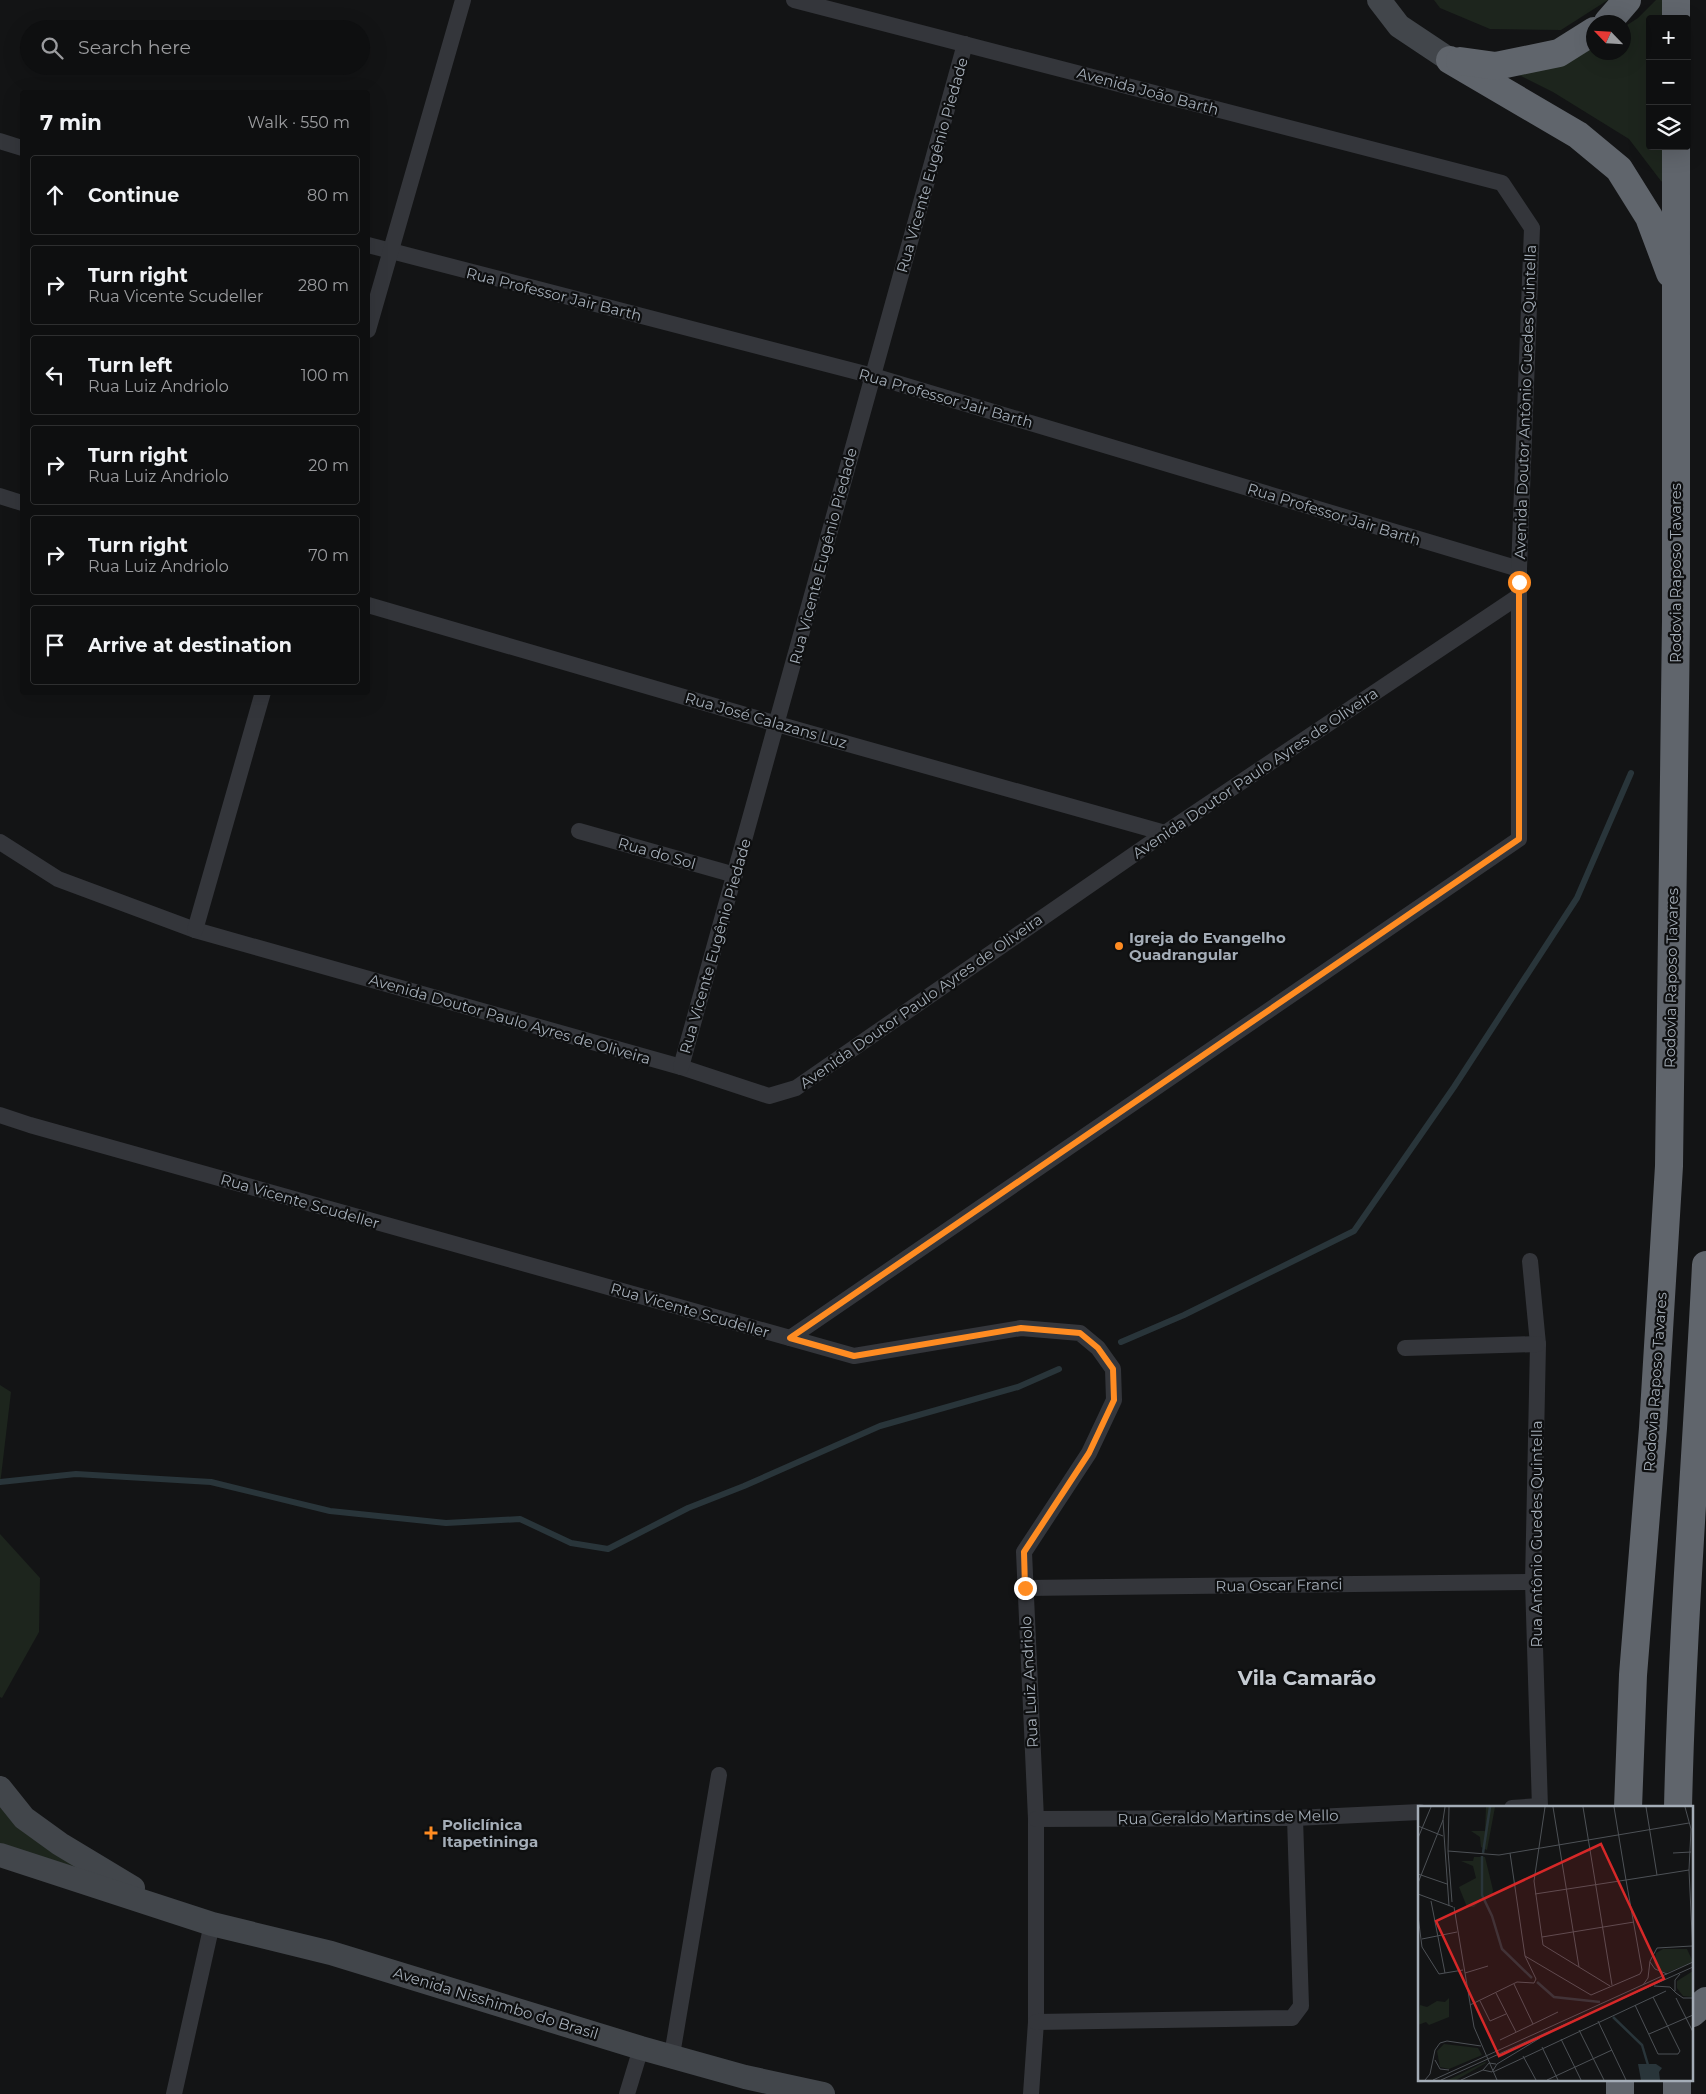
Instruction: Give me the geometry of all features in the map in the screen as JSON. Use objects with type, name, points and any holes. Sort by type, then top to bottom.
[{"type":"highway","points":[[1614,15],[1627,0]]},
{"type":"highway","points":[[1676,0],[1676,15]]},
{"type":"highway","points":[[1450,60],[1496,66],[1559,53],[1586,36]]},
{"type":"highway","points":[[1450,60],[1578,135],[1619,169],[1649,217],[1677,292]]},
{"type":"highway","name":"Rodovia Raposo Tavares","points":[[1628,1806],[1633,1675],[1653,1428],[1669,1166],[1676,621],[1676,150]]},
{"type":"highway","points":[[1678,1806],[1680,1703],[1698,1427],[1706,1265]]},
{"type":"highway","points":[[1698,1427],[1706,1505]]},
{"type":"highway","points":[[1694,2011],[1706,2001]]},
{"type":"main road","points":[[1379,0],[1399,26],[1450,60]]},
{"type":"main road","name":"Avenida Nisshimbo do Brasil","points":[[0,1788],[24,1818],[60,1844],[169,1909]]},
{"type":"main road","name":"Avenida Nisshimbo do Brasil","points":[[0,1855],[212,1924],[331,1953],[641,2048],[672,2055],[745,2077],[823,2094]]},
{"type":"street","points":[[370,323],[462,0]]},
{"type":"street","name":"Avenida João Barth","points":[[794,0],[1502,183]]},
{"type":"street","name":"Rua Vicente Eugênio Piedade","points":[[681,1067],[965,44]]},
{"type":"street","points":[[0,141],[20,147]]},
{"type":"street","name":"Avenida Doutor Antônio Guedes Quintella","points":[[1502,183],[1532,228],[1519,569],[1519,839]]},
{"type":"street","name":"Rua Professor Jair Barth","points":[[370,246],[873,376],[1519,569]]},
{"type":"street","points":[[0,496],[20,502]]},
{"type":"street","name":"Avenida Doutor Paulo Ayres de Oliveira","points":[[0,842],[58,879],[194,930],[681,1067],[769,1096],[796,1088],[1165,833],[1519,596]]},
{"type":"street","name":"Rua José Calazans Luz","points":[[370,606],[777,724],[1165,833]]},
{"type":"street","points":[[194,930],[262,695]]},
{"type":"street","name":"Rua do Sol","points":[[580,831],[735,874]]},
{"type":"street","name":"Rua Vicente Scudeller","points":[[0,1115],[40,1128],[790,1338],[1519,839]]},
{"type":"street","name":"Rua Antônio Guedes Quintella","points":[[1530,1261],[1538,1344],[1533,1582],[1540,1806]]},
{"type":"street","name":"Rua Luiz Andriolo","points":[[790,1338],[854,1356],[1021,1328],[1080,1333],[1098,1348],[1113,1369],[1114,1400],[1089,1453],[1024,1552],[1036,1818],[1036,2022],[1031,2094]]},
{"type":"street","points":[[1405,1348],[1538,1344]]},
{"type":"street","name":"Rua Oscar Franci","points":[[1025,1588],[1533,1582]]},
{"type":"street","points":[[672,2055],[719,1775]]},
{"type":"street","name":"Rua Geraldo Martins de Mello","points":[[1036,1818],[1295,1818],[1418,1812]]},
{"type":"street","points":[[1036,2022],[1292,2018],[1301,2006],[1295,1818]]},
{"type":"street","points":[[174,2094],[212,1924]]},
{"type":"street","points":[[628,2094],[641,2048]]},
{"type":"shaded area","points":[[1434,0],[1608,0],[1561,30],[1490,29],[1440,8]]},
{"type":"shaded area","points":[[1656,0],[1675,0],[1675,15],[1646,15],[1646,150],[1675,150],[1675,190],[1661,181],[1629,139],[1553,92],[1509,70],[1586,49],[1586,60],[1631,60],[1631,22]]},
{"type":"shaded area","points":[[0,1385],[11,1392],[0,1485]]},
{"type":"shaded area","points":[[0,1534],[40,1578],[39,1632],[2,1698],[0,1697]]},
{"type":"shaded area","points":[[0,1799],[110,1882],[0,1850]]},
{"type":"waterway","points":[[1121,1342],[1184,1315],[1354,1231],[1454,1087],[1577,898],[1631,773]]},
{"type":"waterway","points":[[0,1482],[76,1474],[211,1482],[330,1511],[446,1523],[520,1519],[571,1543],[608,1549],[688,1508],[744,1486],[880,1426],[1018,1387],[1059,1369]]},
{"type":"place","name":"Igreja do Evangelho Quadrangular","points":[[1119,946]]},
{"type":"place","name":"Policlínica Itapetininga","points":[[431,1833]]},
{"type":"district","name":"Vila Camarão","points":[[1307,1678]]},
{"type":"route","points":[[1025,1588],[1024,1552],[1089,1453],[1114,1400],[1113,1369],[1098,1348],[1080,1333],[1021,1328],[854,1356],[790,1338],[1519,839],[1519,582]]}]
